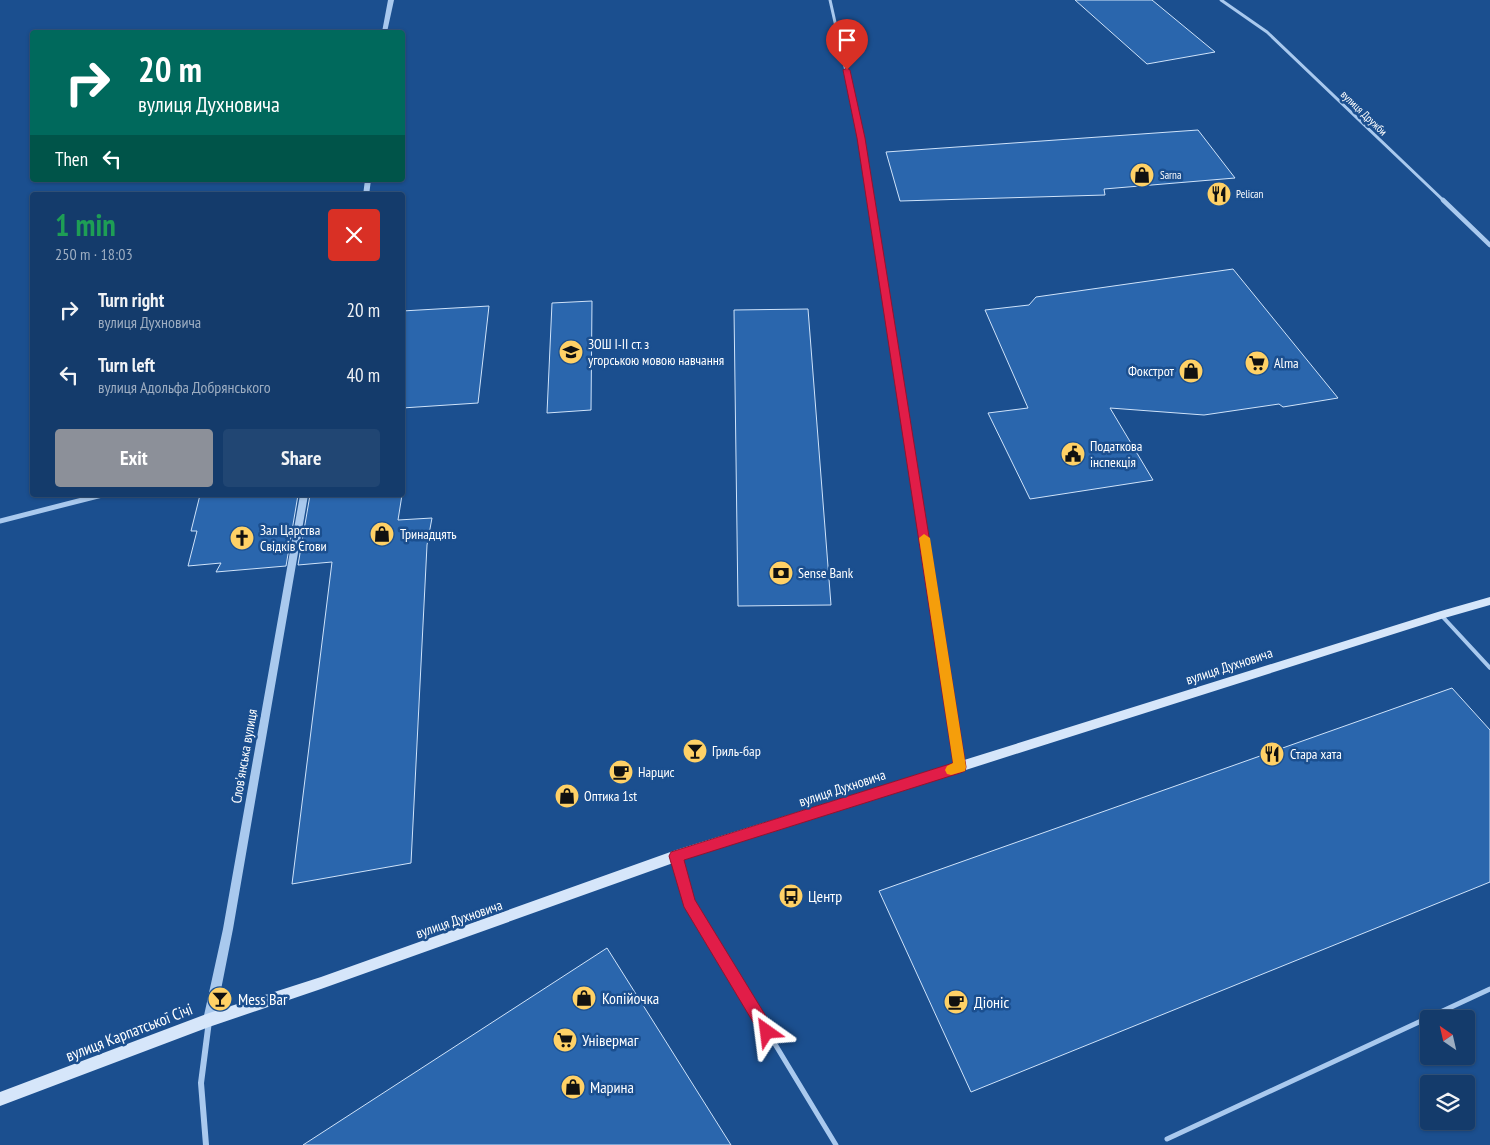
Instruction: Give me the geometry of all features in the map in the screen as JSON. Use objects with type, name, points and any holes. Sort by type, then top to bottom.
[{"type":"main road","name":"вулиця Духновича","points":[[209,1020],[358,970],[676,856],[1490,601]]},
{"type":"main road","name":"вулиця Карпатської Січі","points":[[0,1099],[209,1020]]},
{"type":"street","points":[[384,30],[390,0]]},
{"type":"street","points":[[830,0],[861,138],[960,767]]},
{"type":"street","name":"вулиця Дружби","points":[[1221,0],[1267,32],[1490,246]]},
{"type":"street","points":[[0,521],[94,497]]},
{"type":"street","name":"Словʼянська вулиця","points":[[209,1020],[228,929],[304,497]]},
{"type":"street","name":"вулиця Карпатської Січі","points":[[206,1145],[201,1083],[209,1020]]},
{"type":"lane","points":[[1441,615],[1490,668]]},
{"type":"lane","points":[[676,856],[689,902],[836,1145]]},
{"type":"lane","points":[[1167,1139],[1490,989]]},
{"type":"building","points":[[1075,0],[1152,0],[1215,52],[1147,64]]},
{"type":"building","points":[[1198,130],[1235,178],[1104,189],[1105,195],[900,201],[886,152]]},
{"type":"building","points":[[1233,269],[1338,398],[1283,407],[1279,404],[1204,415],[1110,408],[1153,480],[1030,499],[988,413],[1028,408],[985,310],[1029,305],[1036,297]]},
{"type":"building","points":[[592,301],[591,410],[547,413],[552,303]]},
{"type":"building","points":[[489,306],[478,403],[405,408],[405,311]]},
{"type":"building","points":[[808,309],[831,605],[738,606],[734,310]]},
{"type":"building","name":"Зал Царства Свідків Єгови","points":[[200,497],[298,497],[286,566],[216,572],[221,563],[188,566],[197,531],[191,531]]},
{"type":"building","points":[[310,497],[402,497],[398,520],[432,518],[427,545],[411,863],[292,884],[332,562],[298,565]]},
{"type":"building","points":[[1452,688],[1490,730],[1490,882],[971,1092],[879,891]]},
{"type":"building","name":"Універмаг","points":[[607,948],[731,1145],[303,1145]]},
{"type":"slow traffic","points":[[924,538],[960,767],[951,770]]},
{"type":"place","name":"Sarna","points":[[1142,175]]},
{"type":"place","name":"Pelican","points":[[1219,194]]},
{"type":"place","name":"ЗОШ І-ІІ ст. з угорською мовою навчання","points":[[571,352]]},
{"type":"place","name":"Alma","points":[[1257,363]]},
{"type":"place","name":"Фокстрот","points":[[1191,371]]},
{"type":"place","name":"Податкова інспекція","points":[[1073,454]]},
{"type":"place","name":"Тринадцять","points":[[382,534]]},
{"type":"place","name":"Зал Царства Свідків Єгови","points":[[242,538]]},
{"type":"place","name":"Sense Bank","points":[[781,573]]},
{"type":"place","name":"Гриль-бар","points":[[695,751]]},
{"type":"place","name":"Стара хата","points":[[1272,754]]},
{"type":"place","name":"Нарцис","points":[[621,772]]},
{"type":"place","name":"Оптика 1st","points":[[567,796]]},
{"type":"place","name":"Центр","points":[[791,896]]},
{"type":"place","name":"Копійочка","points":[[584,998]]},
{"type":"place","name":"Mess Bar","points":[[220,999]]},
{"type":"place","name":"Діоніс","points":[[956,1002]]},
{"type":"place","name":"Універмаг","points":[[565,1040]]},
{"type":"place","name":"Марина","points":[[573,1087]]},
{"type":"route","points":[[767,1032],[689,902],[676,856],[960,767],[861,138],[847,70]]}]
